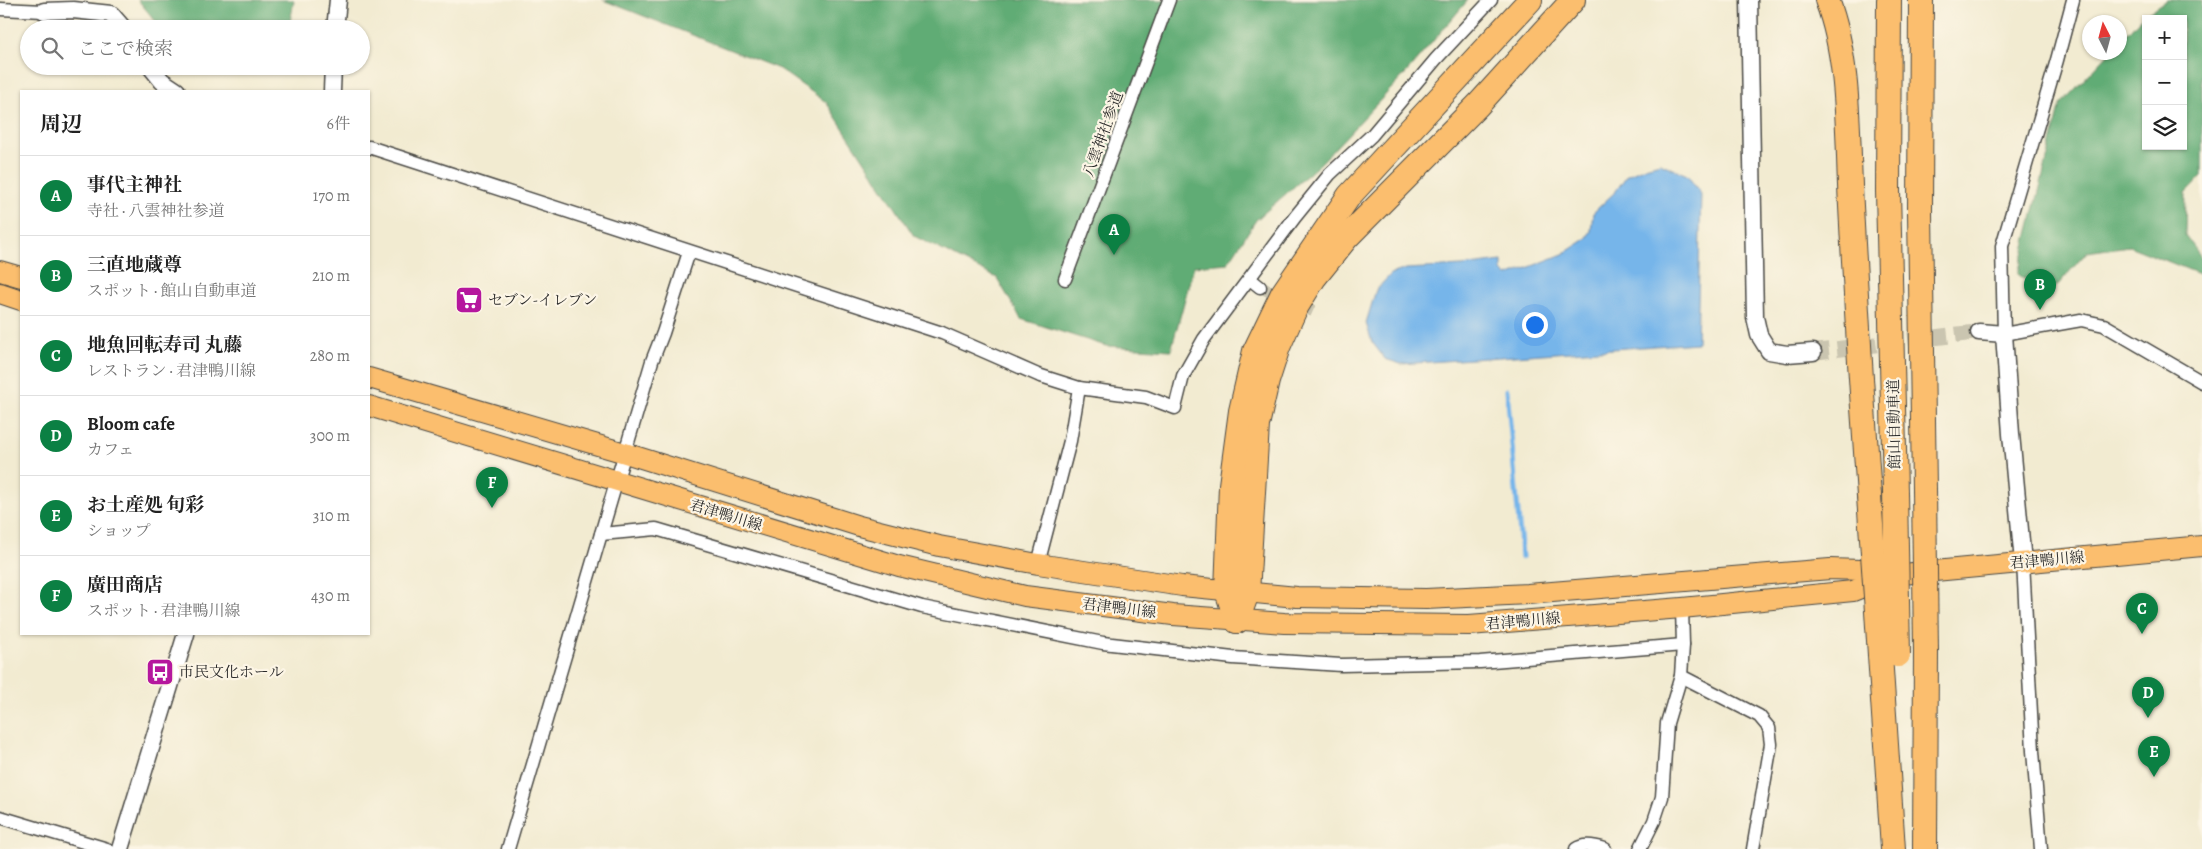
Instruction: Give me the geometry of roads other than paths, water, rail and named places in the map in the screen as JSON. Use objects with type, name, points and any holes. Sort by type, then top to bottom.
[{"type":"highway","points":[[1237,620],[1232,485],[1241,411],[1255,351],[1282,293],[1349,196],[1530,0]]},
{"type":"highway","points":[[1237,592],[1257,425],[1267,381],[1278,347],[1295,309],[1314,278],[1347,237],[1478,105],[1573,0]]},
{"type":"highway","points":[[1827,0],[1836,24],[1844,71],[1855,295],[1869,496],[1889,655],[1895,849]]},
{"type":"highway","name":"館山自動車道","points":[[1889,0],[1888,190],[1896,492],[1889,655]]},
{"type":"highway","name":"館山自動車道","points":[[1921,0],[1920,211],[1926,652],[1925,849]]},
{"type":"highway","points":[[1920,211],[1933,0]]},
{"type":"main road","points":[[0,271],[20,277]]},
{"type":"main road","points":[[0,293],[20,300]]},
{"type":"main road","name":"君津鴨川線","points":[[370,378],[625,453],[859,526],[939,546],[1038,564],[1237,592],[1297,597],[1426,599],[1528,594],[1830,569],[1861,570],[1892,575],[2202,546]]},
{"type":"main road","name":"君津鴨川線","points":[[370,406],[899,566],[1025,596],[1173,615],[1284,624],[1469,625],[1682,608],[1853,591],[1892,575]]},
{"type":"street","points":[[336,20],[338,0]]},
{"type":"street","name":"八雲神社参道","points":[[1065,279],[1169,0]]},
{"type":"street","points":[[370,147],[942,333],[1038,375],[1079,388],[1146,397],[1175,408],[1183,376],[1204,339],[1255,283],[1295,217],[1330,174],[1372,135],[1436,59],[1491,0]]},
{"type":"street","points":[[1749,0],[1755,317],[1759,335],[1769,351],[1787,354],[1813,352]]},
{"type":"street","points":[[2041,849],[2032,752],[2023,562],[2010,434],[2004,334],[2002,246],[2073,0]]},
{"type":"street","points":[[0,9],[73,10],[111,14],[116,20]]},
{"type":"street","points":[[157,75],[162,81],[176,90]]},
{"type":"street","points":[[332,90],[333,75]]},
{"type":"street","points":[[508,849],[652,361],[689,252]]},
{"type":"street","points":[[1979,332],[2004,334],[2081,320],[2094,321],[2202,382]]},
{"type":"street","points":[[1038,564],[1070,441],[1079,388]]},
{"type":"street","points":[[602,534],[656,529],[922,607],[1103,643],[1233,658],[1341,665],[1471,662],[1683,644]]},
{"type":"street","points":[[1640,849],[1654,821],[1662,797],[1668,723],[1681,676],[1683,644],[1682,608]]},
{"type":"street","points":[[120,849],[186,635]]},
{"type":"street","points":[[1681,676],[1759,716],[1769,728],[1771,744],[1753,849]]},
{"type":"street","points":[[0,817],[107,849]]},
{"type":"street","points":[[1576,849],[1581,846],[1597,846],[1605,849]]},
{"type":"water","points":[[1660,163],[1687,175],[1701,194],[1697,343],[1401,364],[1385,359],[1372,342],[1366,323],[1376,290],[1391,274],[1406,269],[1462,266],[1502,261],[1502,271],[1507,276],[1563,254],[1586,239],[1591,231],[1593,213],[1616,191],[1627,175]]},
{"type":"waterway","points":[[1507,390],[1522,557]]},
{"type":"tunnel","points":[[1260,287],[1313,311]]},
{"type":"tunnel","points":[[1813,352],[1979,332]]},
{"type":"place","name":"事代主神社","points":[[1114,255]]},
{"type":"place","name":"セブン-イレブン","points":[[469,300]]},
{"type":"place","name":"三直地蔵尊","points":[[2040,310]]},
{"type":"place","name":"廣田商店","points":[[492,508]]},
{"type":"place","name":"地魚回転寿司 丸藤","points":[[2142,634]]},
{"type":"place","name":"市民文化ホール","points":[[160,672]]},
{"type":"place","name":"Bloom cafe","points":[[2148,718]]},
{"type":"place","name":"お土産処 旬彩","points":[[2154,777]]}]
